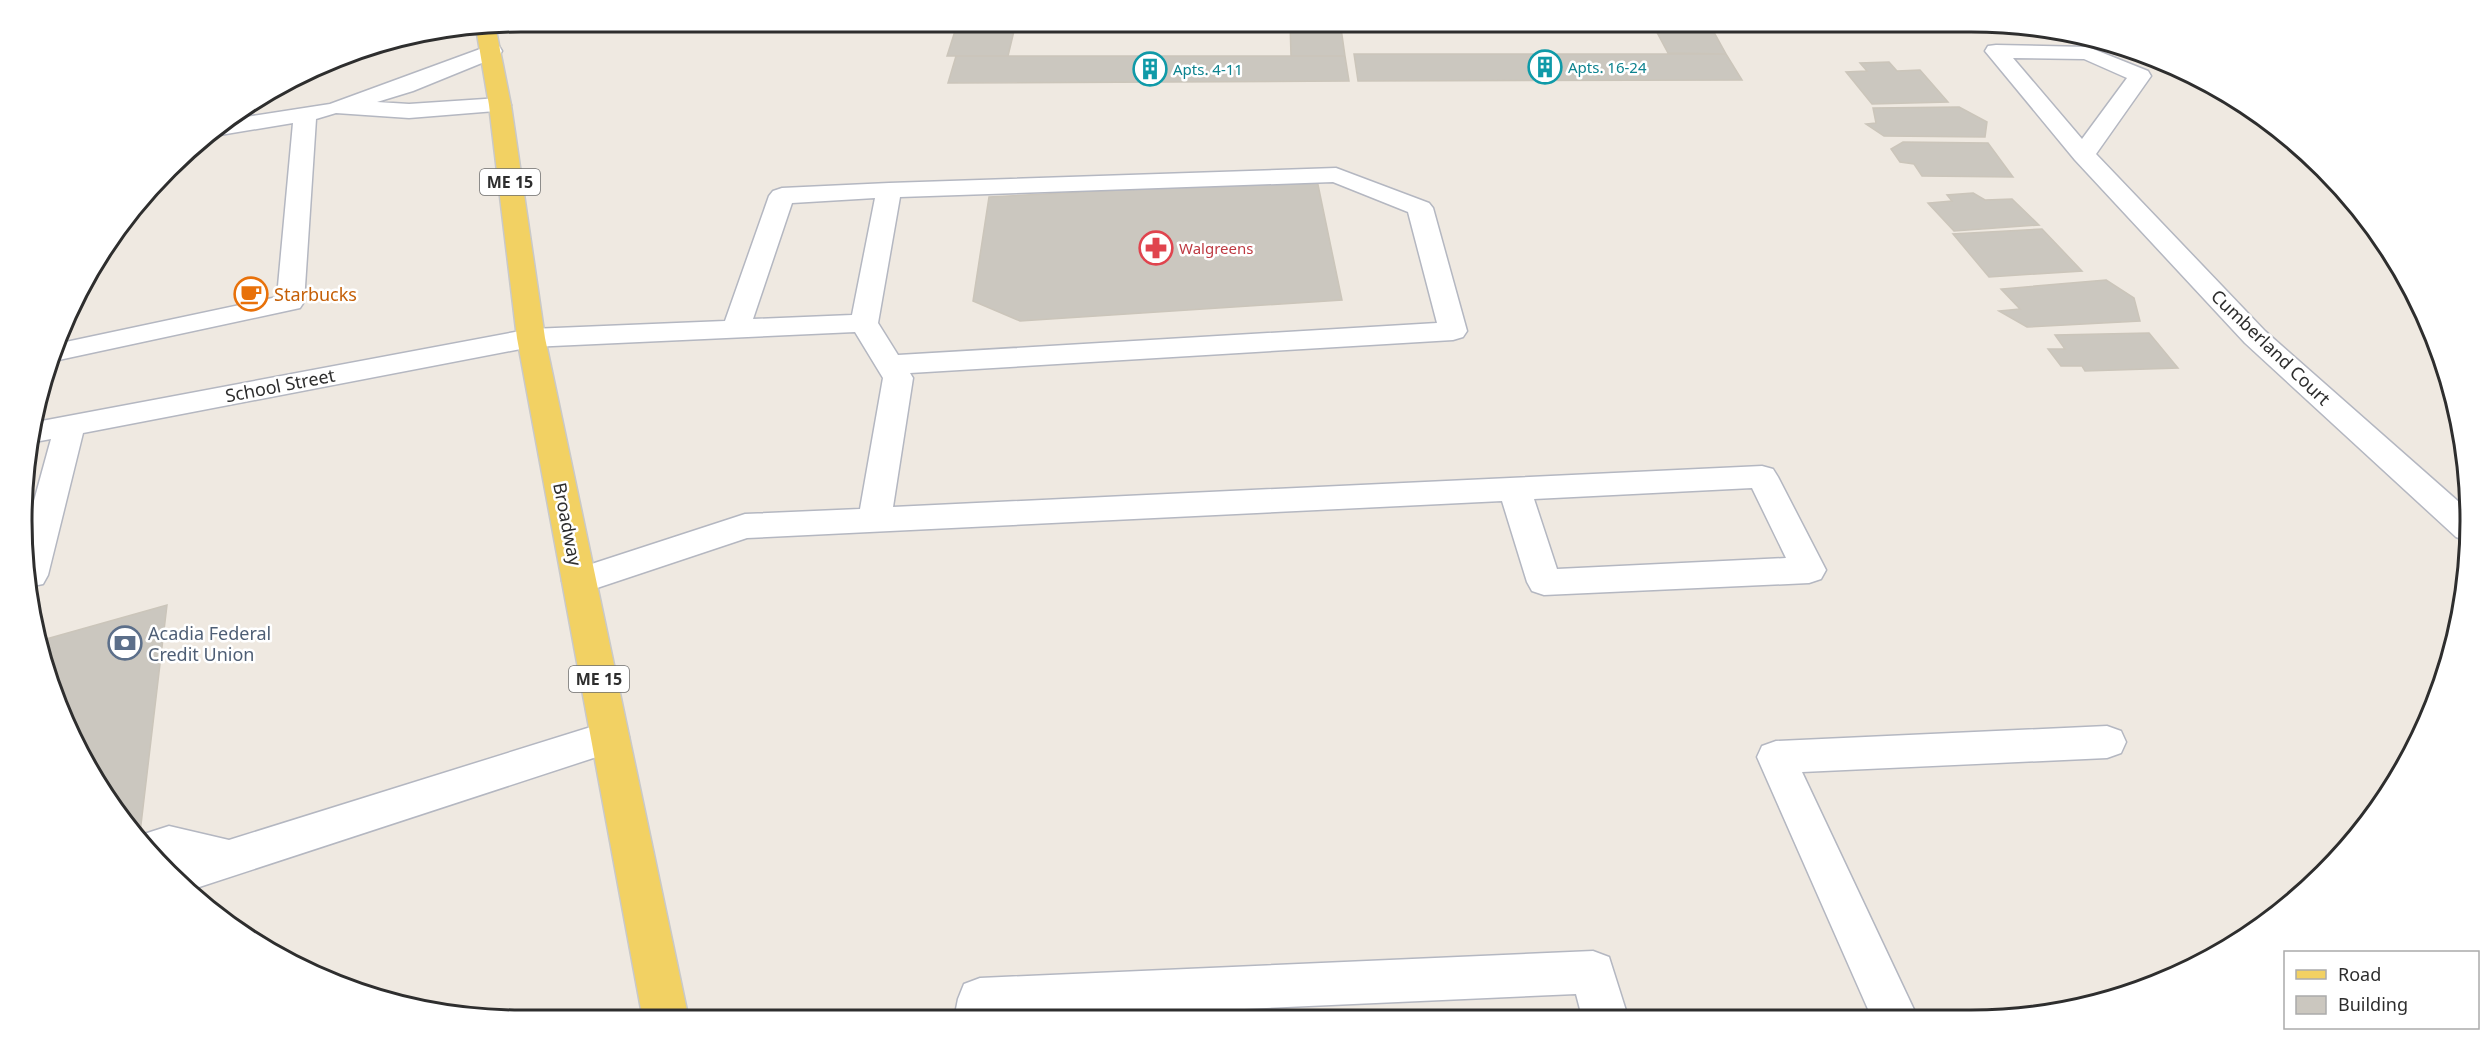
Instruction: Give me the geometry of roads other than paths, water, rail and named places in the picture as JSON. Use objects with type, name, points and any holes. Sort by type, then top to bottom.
[{"type":"main road","name":"Broadway","points":[[489,39],[531,338],[664,1010]]},
{"type":"street","points":[[233,126],[340,107],[405,86],[489,39]]},
{"type":"street","name":"Cumberland Court","points":[[2083,155],[2140,76],[2088,52],[1996,51],[2083,155],[2256,337],[2460,523]]},
{"type":"street","points":[[340,107],[409,111],[500,105]]},
{"type":"street","points":[[61,352],[290,302],[306,114]]},
{"type":"street","points":[[736,329],[782,196],[1336,174],[1420,207],[1453,331],[889,365]]},
{"type":"street","points":[[874,519],[898,378],[864,323],[889,190]]},
{"type":"street","name":"School Street","points":[[40,431],[531,338],[864,323]]},
{"type":"street","points":[[34,563],[70,425]]},
{"type":"street","points":[[579,581],[745,526],[1514,488],[1762,477],[1809,570],[1544,582],[1514,488]]},
{"type":"street","points":[[183,874],[610,737]]},
{"type":"street","points":[[1891,1010],[1776,758],[2107,742]]},
{"type":"street","points":[[157,848],[170,844],[231,859]]},
{"type":"street","points":[[978,1010],[980,999],[1593,972],[1603,1010]]},
{"type":"place","name":"Apts. 16-24","points":[[1545,67]]},
{"type":"place","name":"Apts. 4-11","points":[[1150,69]]},
{"type":"place","name":"Walgreens","points":[[1156,248]]},
{"type":"place","name":"Starbucks","points":[[251,294]]},
{"type":"place","name":"Acadia Federal Credit Union","points":[[125,643]]}]
